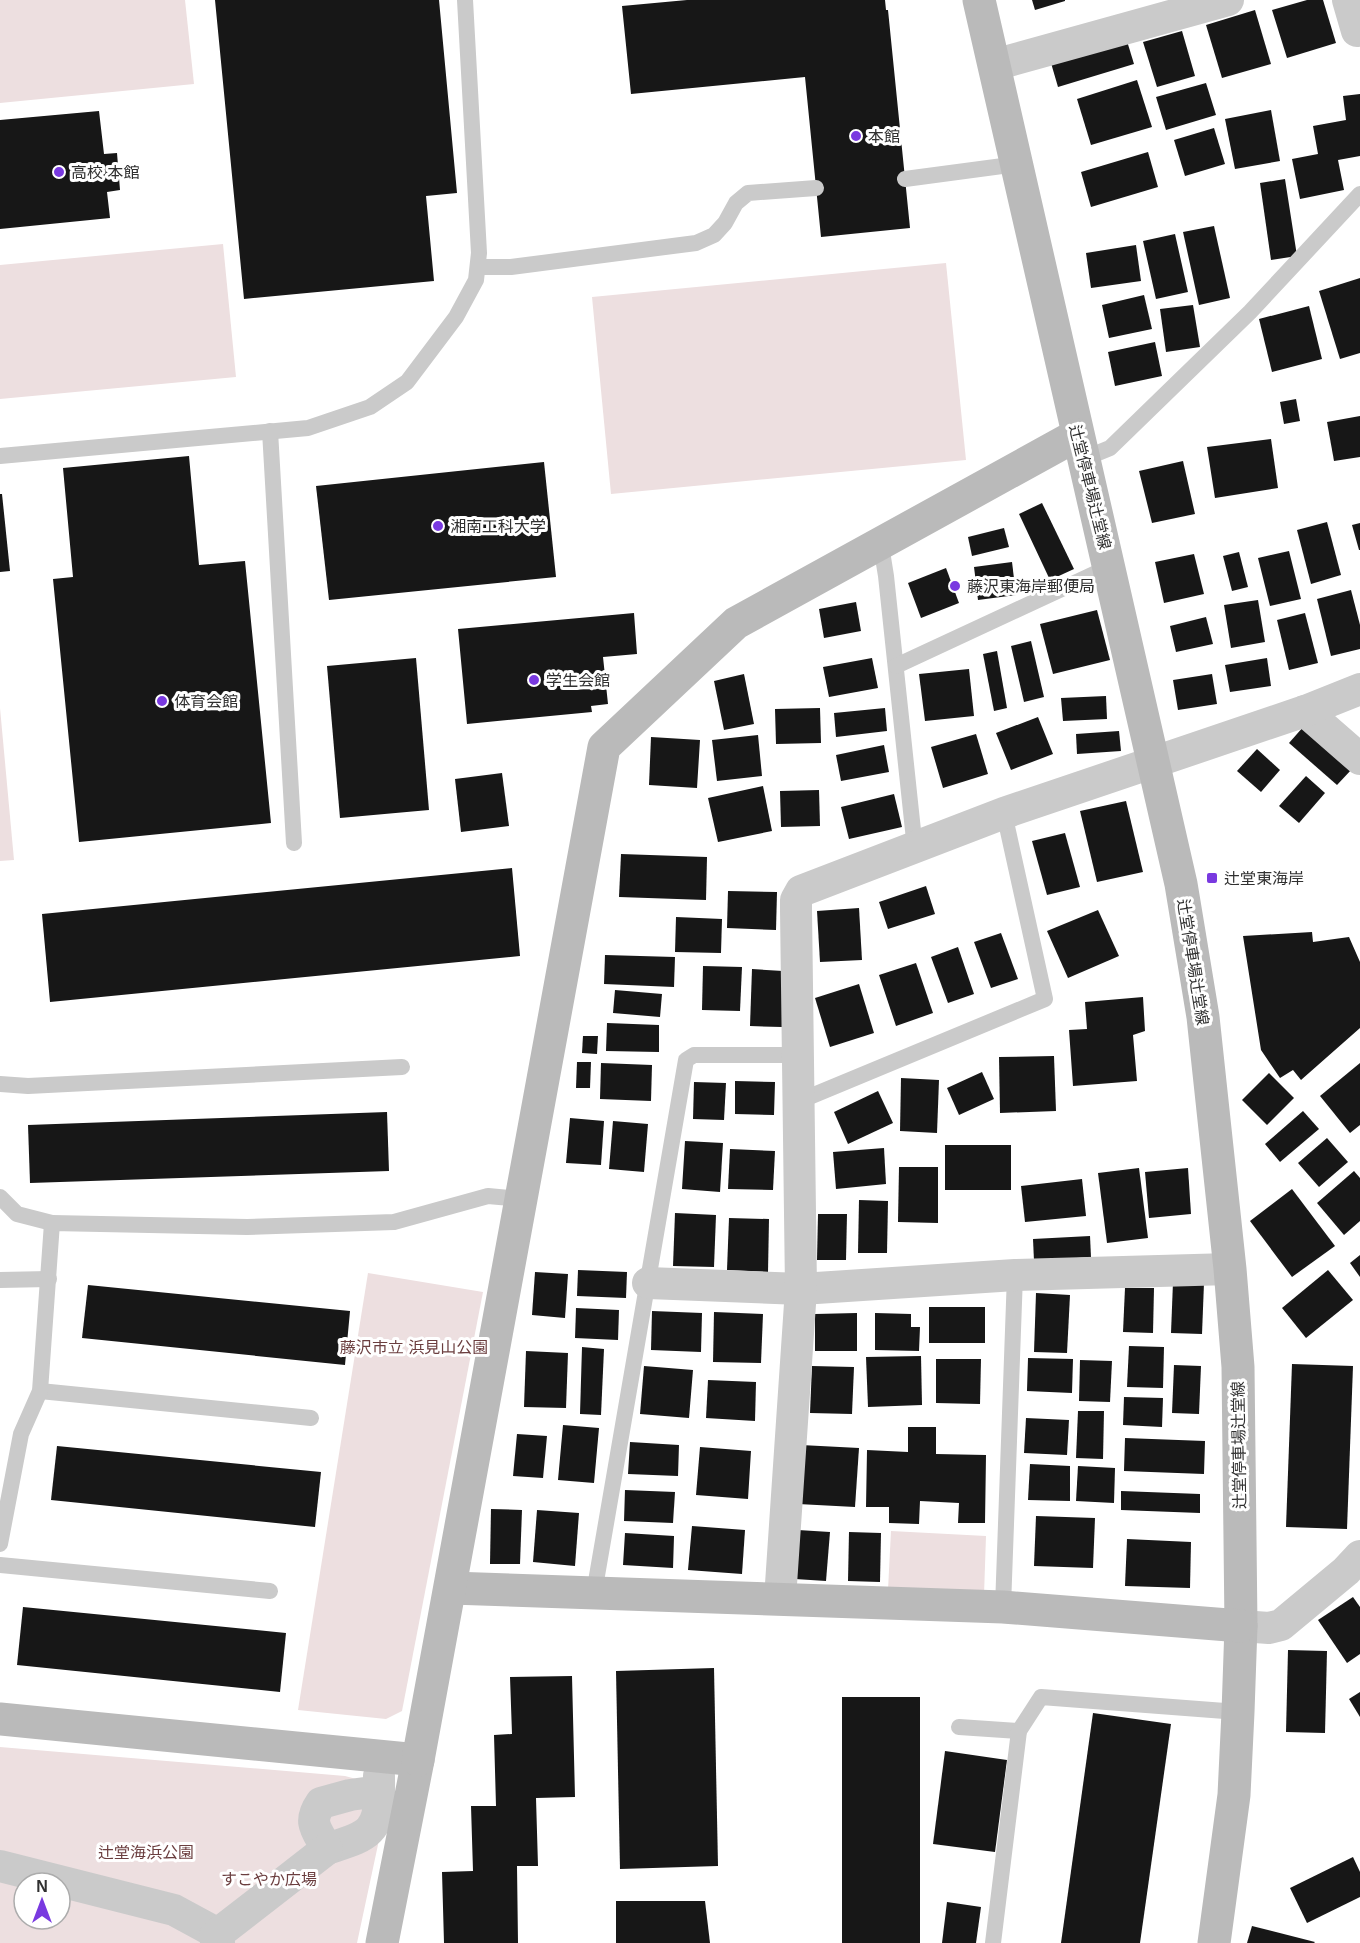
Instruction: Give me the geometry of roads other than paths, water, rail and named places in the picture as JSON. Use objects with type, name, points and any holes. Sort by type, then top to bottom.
[{"type":"street","name":"辻堂停車場辻堂線","points":[[979,0],[1181,884],[1203,1017],[1238,1367],[1241,1626],[1238,1712],[1234,1795],[1214,1943]]},
{"type":"street","points":[[994,65],[1228,0]]},
{"type":"street","points":[[1348,0],[1357,31]]},
{"type":"street","points":[[382,1943],[451,1588],[604,747],[736,623],[881,545],[1080,447]]},
{"type":"street","points":[[780,1599],[801,1289],[796,900],[801,891],[1004,813],[1305,711],[1360,689]]},
{"type":"street","points":[[1305,711],[1360,759]]},
{"type":"street","points":[[648,1283],[801,1289],[1015,1275],[1230,1269]]},
{"type":"street","points":[[451,1588],[1002,1607],[1269,1628],[1281,1625],[1355,1573]]},
{"type":"street","points":[[0,1719],[418,1760]]},
{"type":"street","points":[[0,1866],[174,1910],[211,1930],[217,1939],[327,1849],[363,1837],[378,1816],[379,1783],[351,1795],[321,1803],[314,1813],[313,1822],[327,1849]]},
{"type":"lane","points":[[0,456],[308,428],[370,407],[407,382],[456,316],[476,280],[478,267],[465,0]]},
{"type":"lane","points":[[905,179],[1018,164]]},
{"type":"lane","points":[[478,267],[511,267],[696,243],[714,235],[725,223],[736,203],[748,193],[816,188]]},
{"type":"lane","points":[[1080,447],[1110,448],[1250,312],[1360,194]]},
{"type":"lane","points":[[270,432],[294,843]]},
{"type":"lane","points":[[881,545],[915,849]]},
{"type":"lane","points":[[896,666],[1109,567]]},
{"type":"lane","points":[[797,1102],[1045,999],[1004,813]]},
{"type":"lane","points":[[594,1593],[686,1060],[694,1055],[798,1055]]},
{"type":"lane","points":[[0,1084],[28,1086],[402,1067]]},
{"type":"lane","points":[[0,1197],[17,1214],[52,1223],[247,1227],[394,1222],[488,1196],[521,1199]]},
{"type":"lane","points":[[0,1540],[21,1434],[40,1391],[50,1279],[52,1223]]},
{"type":"lane","points":[[1002,1607],[1015,1275]]},
{"type":"lane","points":[[0,1280],[50,1279]]},
{"type":"lane","points":[[40,1391],[311,1418]]},
{"type":"lane","points":[[0,1564],[270,1591]]},
{"type":"lane","points":[[993,1943],[1019,1731],[1041,1697],[1238,1712]]},
{"type":"lane","points":[[959,1727],[1019,1731]]},
{"type":"place","name":"本館","points":[[856,136]]},
{"type":"place","name":"高校 本館","points":[[59,172]]},
{"type":"place","name":"湘南工科大学","points":[[438,526]]},
{"type":"place","name":"藤沢東海岸郵便局","points":[[955,586]]},
{"type":"place","name":"学生会館","points":[[534,680]]},
{"type":"place","name":"体育会館","points":[[162,701]]},
{"type":"place","name":"辻堂東海岸","points":[[1212,878]]},
{"type":"park label","name":"藤沢市立 浜見山公園","points":[[414,1347]]},
{"type":"park label","name":"辻堂海浜公園","points":[[146,1852]]},
{"type":"park label","name":"すこやか広場","points":[[269,1879]]}]
